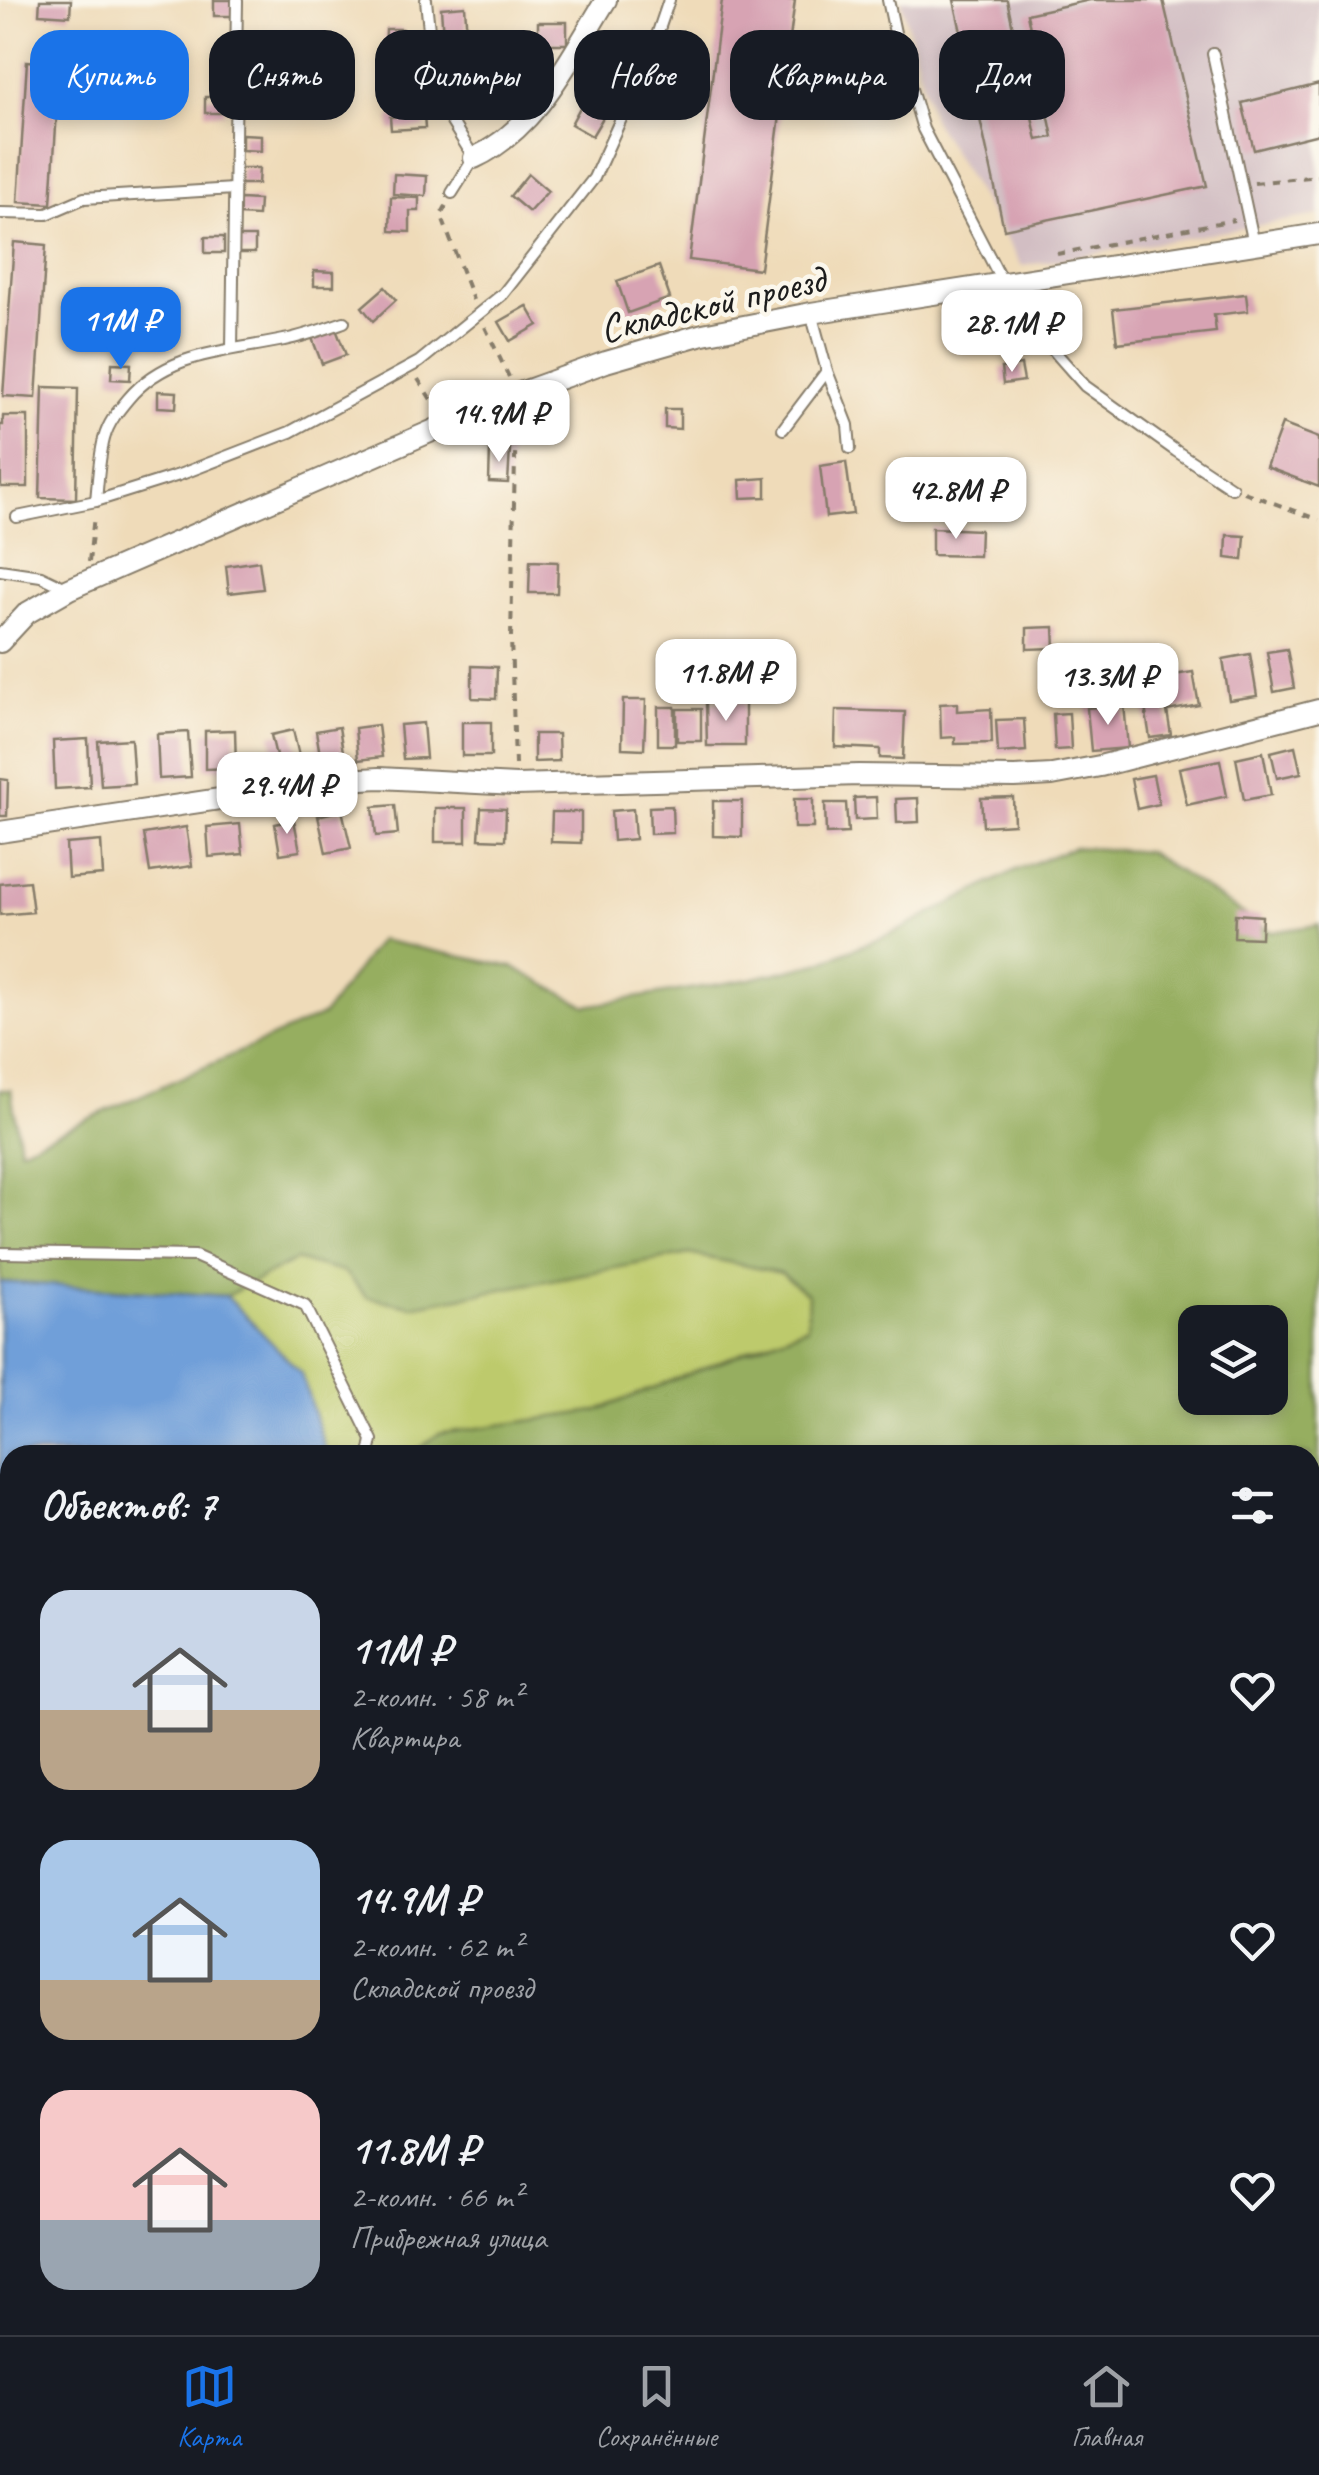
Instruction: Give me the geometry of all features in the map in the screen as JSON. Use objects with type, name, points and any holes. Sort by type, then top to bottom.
[{"type":"street","points":[[474,158],[493,150],[519,128],[548,92],[606,0]]},
{"type":"street","name":"Складской проезд","points":[[0,642],[26,614],[78,585],[517,394],[606,362],[703,334],[811,313],[1319,234]]},
{"type":"street","points":[[0,832],[380,778],[516,784],[1052,774],[1100,766],[1319,710]]},
{"type":"lane","points":[[232,348],[238,0]]},
{"type":"lane","points":[[426,0],[435,90],[474,158],[452,194]]},
{"type":"lane","points":[[17,517],[96,501],[180,475],[290,432],[419,362],[503,294],[594,178],[651,53],[668,0]]},
{"type":"lane","points":[[888,0],[923,129],[1010,282],[1036,308],[1033,327],[1085,386],[1232,488]]},
{"type":"lane","points":[[1214,54],[1254,244]]},
{"type":"lane","points":[[0,213],[47,214],[84,198],[234,190]]},
{"type":"lane","points":[[811,313],[827,371],[848,425],[850,448]]},
{"type":"lane","points":[[96,501],[104,438],[114,416],[133,393],[173,364],[197,355],[281,341],[344,322]]},
{"type":"lane","points":[[784,429],[827,371]]},
{"type":"lane","points":[[0,570],[78,585]]},
{"type":"lane","points":[[0,1253],[195,1256],[304,1305],[372,1440],[371,1445]]},
{"type":"path","points":[[1242,184],[1319,176]]},
{"type":"path","points":[[452,194],[441,215],[478,314]]},
{"type":"path","points":[[488,333],[517,394],[511,637],[516,784]]},
{"type":"path","points":[[410,366],[438,410]]},
{"type":"path","points":[[1232,488],[1319,520]]},
{"type":"path","points":[[78,585],[96,501]]},
{"type":"shaded area","points":[[901,0],[1319,0],[1319,215],[1022,266],[932,118],[919,69],[919,30],[909,30]]},
{"type":"green space","points":[[1074,847],[1148,852],[1271,932],[1319,925],[1319,1445],[424,1445],[438,1434],[596,1411],[807,1327],[808,1295],[781,1273],[689,1254],[411,1306],[367,1297],[344,1272],[296,1260],[226,1296],[0,1282],[0,1090],[11,1090],[20,1149],[323,1015],[379,940],[513,967],[586,1006],[750,979],[818,963],[900,930],[1016,870]]},
{"type":"green space","points":[[689,1254],[781,1273],[808,1295],[807,1326],[596,1411],[439,1434],[425,1445],[324,1445],[301,1373],[226,1296],[296,1260],[344,1272],[367,1297],[411,1306]]},
{"type":"water","points":[[0,1282],[226,1296],[301,1373],[324,1445],[0,1445]]},
{"type":"building","points":[[40,0],[71,0],[70,16],[39,14]]},
{"type":"building","points":[[214,0],[233,0],[233,16],[214,16]]},
{"type":"building","points":[[722,0],[795,0],[791,30],[730,30],[730,120],[779,120],[760,269],[689,260],[707,120],[710,120]]},
{"type":"building","points":[[954,0],[1007,0],[1013,30],[961,30]]},
{"type":"building","points":[[1090,0],[1163,0],[1207,186],[1004,229],[980,120],[1033,120],[1037,140],[1053,137],[1049,120],[1065,120],[1065,30],[1030,30],[1027,14]]},
{"type":"building","points":[[465,6],[467,30],[443,30],[441,8]]},
{"type":"building","points":[[538,22],[567,22],[567,44],[554,44],[554,30],[538,30]]},
{"type":"building","points":[[27,61],[30,120],[56,120],[51,204],[18,202]]},
{"type":"building","points":[[1319,84],[1319,134],[1254,150],[1242,103]]},
{"type":"building","points":[[205,97],[209,97],[209,113],[205,113]]},
{"type":"building","points":[[574,118],[602,120],[592,136],[571,124]]},
{"type":"building","points":[[390,120],[424,120],[425,128],[391,130]]},
{"type":"building","points":[[242,134],[261,135],[261,151],[242,150]]},
{"type":"building","points":[[240,168],[259,168],[258,184],[240,184]]},
{"type":"building","points":[[394,174],[427,176],[426,196],[393,194]]},
{"type":"building","points":[[528,174],[548,191],[529,212],[510,196]]},
{"type":"building","points":[[391,197],[419,198],[419,211],[410,211],[410,232],[390,231]]},
{"type":"building","points":[[240,199],[259,200],[258,216],[239,215]]},
{"type":"building","points":[[205,237],[224,237],[224,253],[205,253]]},
{"type":"building","points":[[236,237],[255,237],[255,253],[236,253]]},
{"type":"building","points":[[14,242],[46,245],[36,398],[3,396]]},
{"type":"building","points":[[659,266],[670,298],[628,313],[617,281]]},
{"type":"building","points":[[314,271],[334,272],[334,286],[314,286]]},
{"type":"building","points":[[385,287],[396,300],[373,321],[362,307]]},
{"type":"building","points":[[1246,294],[1248,311],[1214,315],[1216,332],[1117,343],[1113,309]]},
{"type":"building","points":[[527,306],[538,325],[510,341],[499,322]]},
{"type":"building","points":[[336,329],[346,355],[322,364],[312,338]]},
{"type":"building","points":[[112,363],[131,364],[130,380],[111,379]]},
{"type":"building","points":[[1021,365],[1024,381],[1003,384],[1001,368]]},
{"type":"building","points":[[43,387],[78,388],[76,499],[40,498]]},
{"type":"building","points":[[158,391],[177,392],[176,408],[158,407]]},
{"type":"building","points":[[665,409],[680,409],[680,429],[665,428]]},
{"type":"building","points":[[3,416],[28,416],[28,487],[1,487]]},
{"type":"building","points":[[1282,424],[1319,438],[1319,487],[1266,467]]},
{"type":"building","points":[[490,447],[510,449],[508,483],[489,482]]},
{"type":"building","points":[[846,462],[853,514],[826,517],[820,466]]},
{"type":"building","points":[[766,478],[766,497],[741,498],[740,480]]},
{"type":"building","points":[[932,528],[980,530],[979,556],[932,555]]},
{"type":"building","points":[[1227,535],[1245,536],[1243,560],[1226,558]]},
{"type":"building","points":[[259,561],[263,589],[229,593],[226,566]]},
{"type":"building","points":[[530,561],[558,562],[557,593],[529,593]]},
{"type":"building","points":[[1054,627],[1055,648],[1027,649],[1027,628]]},
{"type":"building","points":[[1287,649],[1294,688],[1274,692],[1267,652]]},
{"type":"building","points":[[1250,654],[1257,696],[1229,700],[1223,659]]},
{"type":"building","points":[[472,666],[497,667],[496,699],[472,698]]},
{"type":"building","points":[[1193,672],[1199,705],[1167,711],[1171,735],[1150,738],[1145,707],[1167,704],[1162,677]]},
{"type":"building","points":[[623,700],[646,700],[644,749],[622,748]]},
{"type":"building","points":[[706,702],[745,702],[745,746],[707,746]]},
{"type":"building","points":[[957,703],[957,711],[991,709],[992,743],[955,744],[955,737],[941,738],[940,704]]},
{"type":"building","points":[[1124,704],[1128,748],[1091,751],[1087,708]]},
{"type":"building","points":[[658,707],[675,707],[675,745],[658,745]]},
{"type":"building","points":[[677,709],[701,709],[701,741],[677,741]]},
{"type":"building","points":[[836,710],[905,712],[903,759],[880,758],[880,749],[835,747]]},
{"type":"building","points":[[1069,713],[1071,749],[1055,750],[1053,714]]},
{"type":"building","points":[[1024,719],[1026,751],[998,753],[996,720]]},
{"type":"building","points":[[462,722],[491,722],[491,756],[462,756]]},
{"type":"building","points":[[423,723],[426,758],[403,759],[400,725]]},
{"type":"building","points":[[378,725],[382,757],[358,760],[355,728]]},
{"type":"building","points":[[339,727],[344,758],[321,761],[316,731]]},
{"type":"building","points":[[235,730],[236,768],[205,769],[205,731]]},
{"type":"building","points":[[293,730],[301,764],[279,769],[271,735]]},
{"type":"building","points":[[188,732],[191,777],[159,779],[157,734]]},
{"type":"building","points":[[534,734],[558,734],[559,761],[534,762]]},
{"type":"building","points":[[88,739],[90,787],[55,789],[53,741]]},
{"type":"building","points":[[131,739],[134,784],[101,786],[98,741]]},
{"type":"building","points":[[1295,746],[1301,773],[1277,778],[1271,752]]},
{"type":"building","points":[[1263,752],[1271,795],[1244,800],[1236,758]]},
{"type":"building","points":[[1220,760],[1227,796],[1187,805],[1179,768]]},
{"type":"building","points":[[1153,775],[1159,804],[1137,809],[1131,779]]},
{"type":"building","points":[[0,779],[8,780],[7,816],[0,816]]},
{"type":"building","points":[[876,797],[877,819],[855,820],[854,798]]},
{"type":"building","points":[[1013,797],[1014,824],[983,826],[981,798]]},
{"type":"building","points":[[918,798],[919,822],[897,823],[896,799]]},
{"type":"building","points":[[794,799],[813,799],[813,828],[794,828]]},
{"type":"building","points":[[713,801],[742,801],[742,837],[713,836]]},
{"type":"building","points":[[825,803],[846,803],[848,833],[826,834]]},
{"type":"building","points":[[395,805],[398,834],[376,836],[373,807]]},
{"type":"building","points":[[672,806],[673,833],[650,834],[649,807]]},
{"type":"building","points":[[435,808],[466,808],[466,842],[435,842]]},
{"type":"building","points":[[481,808],[506,809],[505,840],[479,839]]},
{"type":"building","points":[[633,809],[635,839],[613,841],[611,811]]},
{"type":"building","points":[[342,810],[351,848],[326,853],[318,816]]},
{"type":"building","points":[[552,812],[581,812],[581,843],[551,842]]},
{"type":"building","points":[[294,820],[300,851],[280,854],[275,824]]},
{"type":"building","points":[[240,824],[243,854],[209,857],[207,827]]},
{"type":"building","points":[[186,827],[192,866],[150,872],[144,834]]},
{"type":"building","points":[[101,841],[103,875],[68,878],[66,844]]},
{"type":"building","points":[[29,881],[33,912],[0,915],[0,884]]},
{"type":"building","points":[[1235,914],[1262,916],[1261,938],[1234,937]]}]
